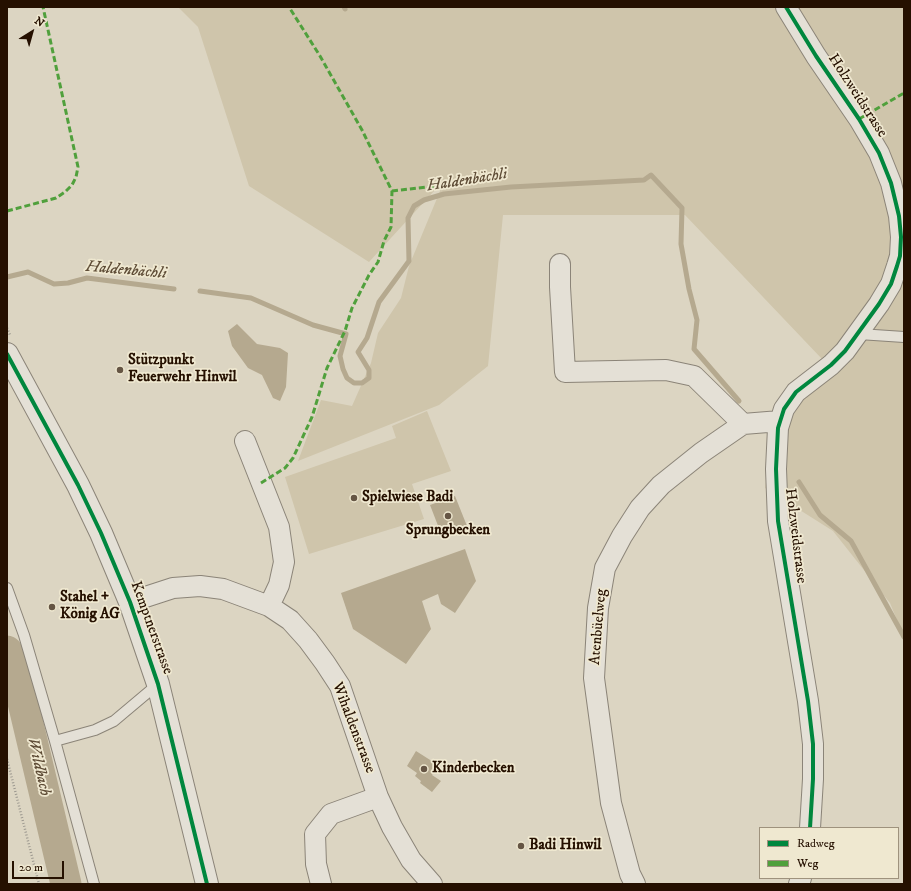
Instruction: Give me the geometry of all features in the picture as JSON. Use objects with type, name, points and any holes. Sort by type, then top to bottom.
[{"type":"street","name":"Holzweidstrasse","points":[[786,7],[873,142],[891,183],[897,205],[901,236],[897,266],[885,294],[859,334],[838,358],[796,392],[784,409],[777,435],[776,469],[778,520],[808,701],[812,744],[813,786],[810,827]]},
{"type":"street","points":[[560,264],[565,372],[666,370],[694,376],[743,424]]},
{"type":"street","name":"Kemptnerstrasse","points":[[10,348],[78,485],[130,602],[158,684],[207,884]]},
{"type":"street","name":"Atenbüelweg","points":[[634,884],[611,803],[594,678],[598,608],[605,568],[622,536],[640,508],[661,485],[701,453],[743,424],[780,421]]},
{"type":"street","points":[[246,441],[279,527],[284,562],[279,585],[269,606]]},
{"type":"street","name":"Wihaldenstrasse","points":[[130,602],[172,588],[200,586],[223,589],[269,606],[290,620],[308,640],[340,686],[378,797],[392,827],[411,860],[432,884]]},
{"type":"street","points":[[321,884],[316,864],[315,834],[331,814],[378,797]]},
{"type":"lane","points":[[859,334],[904,337]]},
{"type":"lane","points":[[7,588],[24,635],[94,884]]},
{"type":"lane","points":[[55,741],[96,730],[114,721],[158,684]]},
{"type":"path","points":[[7,328],[10,348]]},
{"type":"path","points":[[7,759],[39,884]]},
{"type":"shaded area","points":[[178,7],[904,7],[904,637],[890,603],[833,531],[765,488],[777,409],[822,359],[685,215],[503,215],[488,366],[439,405],[298,461],[321,400],[352,406],[371,363],[378,333],[401,298],[409,266],[445,179],[369,262],[249,186],[198,27]]},
{"type":"shaded area","points":[[237,324],[257,344],[280,348],[288,353],[286,387],[280,401],[273,398],[262,375],[248,368],[232,346],[228,331]]},
{"type":"shaded area","name":"Spielwiese Badi","points":[[427,411],[451,471],[412,484],[424,519],[309,554],[285,477],[396,438],[392,426]]},
{"type":"shaded area","name":"Sprungbecken","points":[[455,496],[467,526],[442,536],[430,505]]},
{"type":"shaded area","points":[[465,549],[476,581],[455,613],[441,604],[438,594],[422,601],[431,629],[406,664],[353,629],[341,593]]},
{"type":"shaded area","name":"Kinderbecken","points":[[416,751],[438,765],[432,775],[441,781],[432,792],[420,783],[421,781],[415,776],[417,773],[407,766]]},
{"type":"waterway","name":"Haldenbächli","points":[[200,291],[251,298],[313,325],[346,334],[340,356],[343,369],[347,378],[354,383],[362,383],[369,378],[369,370],[358,352],[367,338],[379,302],[409,261],[408,218],[414,206],[424,200],[444,194],[511,187],[644,180],[651,175],[682,208],[681,244],[689,289],[697,320],[694,349],[739,401]]},
{"type":"waterway","name":"Haldenbächli","points":[[7,277],[28,272],[54,284],[68,283],[87,278],[174,289]]},
{"type":"waterway","points":[[799,482],[820,515],[851,541],[904,637]]},
{"type":"waterway","name":"Wildbach","points":[[7,651],[20,690],[66,884]]},
{"type":"marked path","points":[[7,211],[56,198],[72,185],[76,177],[78,167],[43,7]]},
{"type":"marked path","points":[[261,483],[285,468],[293,458],[312,417],[327,368],[345,331],[352,308],[369,275],[378,262],[384,241],[391,227],[392,191],[362,130],[320,56],[289,7]]},
{"type":"marked path","points":[[859,119],[904,93]]},
{"type":"marked path","points":[[392,191],[445,185]]},
{"type":"cycle path","points":[[786,7],[816,56],[859,119],[879,153],[891,183],[899,216],[901,237],[900,256],[897,266],[891,284],[879,304],[845,351],[831,365],[796,392],[784,409],[778,428],[776,469],[778,521],[808,701],[813,744],[813,779],[810,827]]},
{"type":"cycle path","points":[[7,354],[78,485],[101,533],[130,602],[158,684],[207,884]]},
{"type":"place","name":"Stützpunkt Feuerwehr Hinwil","points":[[120,370]]},
{"type":"place","name":"Spielwiese Badi","points":[[354,498]]},
{"type":"place","name":"Sprungbecken","points":[[448,516]]},
{"type":"place","name":"Stahel + König AG","points":[[52,607]]},
{"type":"place","name":"Kinderbecken","points":[[424,769]]},
{"type":"place","name":"Badi Hinwil","points":[[521,846]]}]
